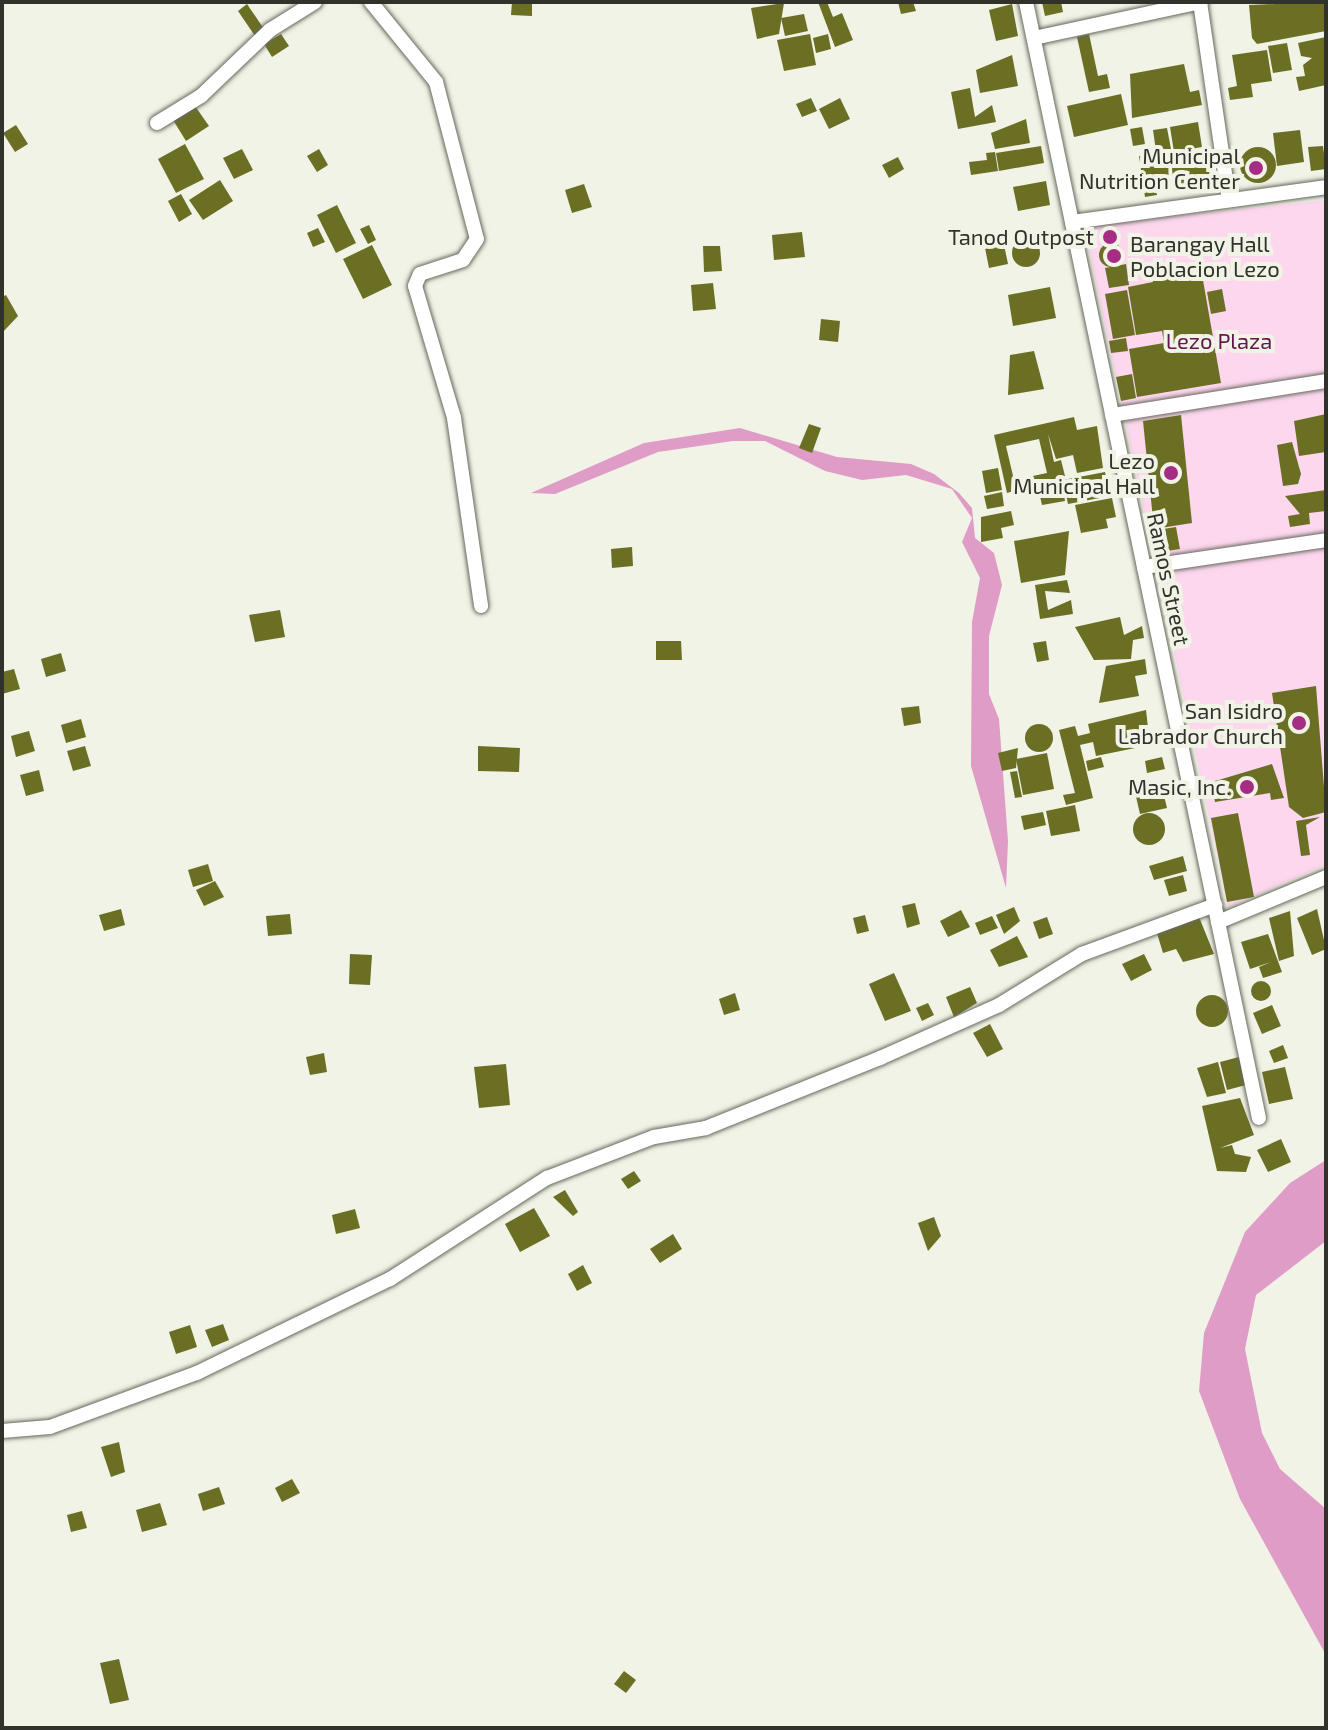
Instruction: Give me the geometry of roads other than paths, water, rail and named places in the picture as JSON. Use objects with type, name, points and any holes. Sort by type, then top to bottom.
[{"type":"street","points":[[157,123],[201,96],[270,30],[315,2]]},
{"type":"street","points":[[371,2],[436,82],[477,239],[463,260],[420,274],[415,286],[454,418],[481,606]]},
{"type":"street","name":"Ramos Street","points":[[1026,2],[1259,1118]]},
{"type":"street","points":[[1034,38],[1201,2],[1229,200]]},
{"type":"street","points":[[1072,222],[1326,187]]},
{"type":"street","points":[[1112,415],[1326,381]]},
{"type":"street","points":[[1144,567],[1326,540]]},
{"type":"street","points":[[1218,922],[1326,877]]},
{"type":"street","points":[[2,1431],[50,1427],[197,1373],[390,1279],[547,1178],[654,1137],[706,1128],[880,1058],[999,1005],[1082,954],[1215,905]]},
{"type":"place","name":"Municipal Nutrition Center","points":[[1256,168]]},
{"type":"place","name":"Tanod Outpost","points":[[1110,237]]},
{"type":"place","name":"Barangay Hall Poblacion Lezo","points":[[1114,256]]},
{"type":"place","name":"Lezo Municipal Hall","points":[[1171,473]]},
{"type":"place","name":"San Isidro Labrador Church","points":[[1299,723]]},
{"type":"place","name":"Masic, Inc.","points":[[1247,787]]},
{"type":"park label","name":"Lezo Plaza","points":[[1219,341]]}]
